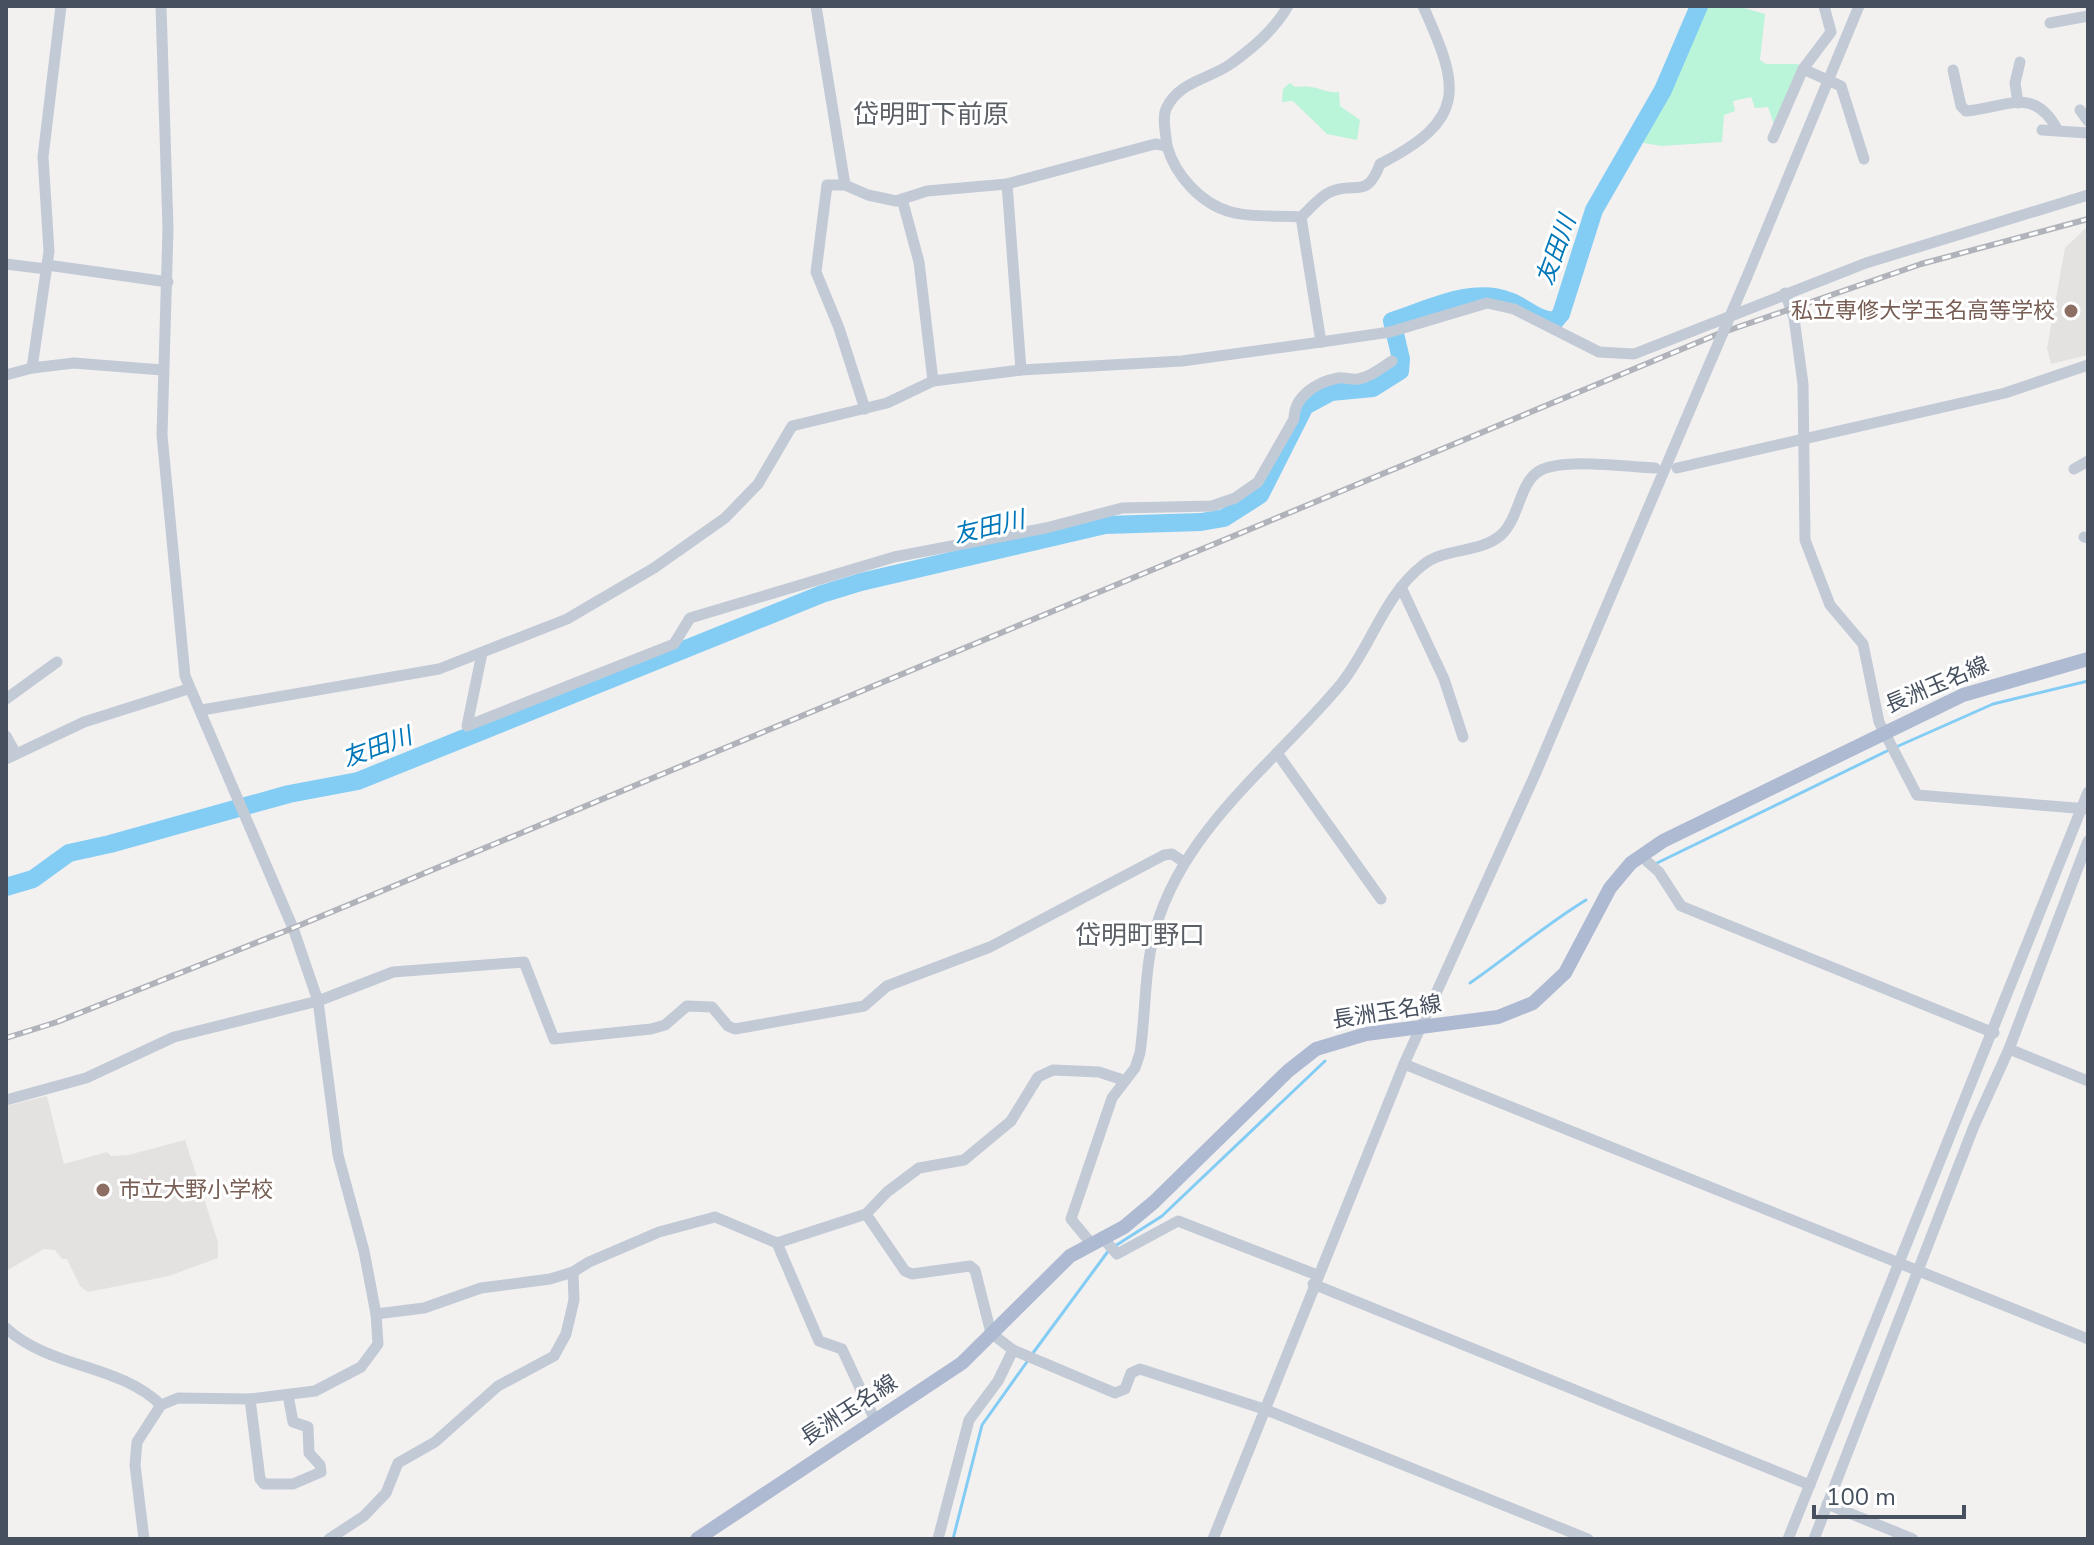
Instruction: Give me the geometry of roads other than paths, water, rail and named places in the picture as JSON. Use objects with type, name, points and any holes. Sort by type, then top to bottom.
[{"type":"main road","name":"長洲玉名線","points":[[697,1539],[874,1418],[962,1363],[1070,1256],[1104,1244],[1154,1202],[1288,1071],[1316,1049],[1335,1040],[1498,1017],[1533,1003],[1565,973],[1610,888],[1641,856],[1663,841],[1883,732],[1996,683],[2088,659]]},
{"type":"street","points":[[32,368],[49,231],[43,157],[61,6]]},
{"type":"street","points":[[144,1539],[135,1465],[137,1442],[161,1405],[178,1398],[250,1399],[326,1387],[371,1358],[378,1344],[376,1314],[364,1251],[338,1155],[318,1001],[293,928],[202,710],[188,689],[164,465],[162,370],[168,282],[161,6]]},
{"type":"street","points":[[816,6],[845,185]]},
{"type":"street","points":[[1288,6],[1273,31],[1232,63],[1211,76],[1194,80],[1165,111],[1167,146],[1172,164],[1209,201],[1232,212],[1301,217],[1334,190],[1364,187],[1374,179],[1380,164],[1428,136],[1442,117],[1450,97],[1449,72],[1423,6]]},
{"type":"street","points":[[1773,138],[1803,69],[1831,32],[1824,6]]},
{"type":"street","points":[[1213,1539],[1404,1064],[1534,777],[1859,6]]},
{"type":"street","points":[[2050,23],[2088,16]]},
{"type":"street","points":[[2018,103],[2015,83],[2020,62]]},
{"type":"street","points":[[1803,69],[1841,86],[1864,159]]},
{"type":"street","points":[[1953,70],[1961,106],[1966,111],[2018,103],[2041,106],[2057,129]]},
{"type":"street","points":[[2080,110],[2088,121]]},
{"type":"street","points":[[2042,130],[2088,133]]},
{"type":"street","points":[[865,409],[839,328],[816,272],[827,185],[845,185],[868,195],[896,201],[927,191],[1007,184],[1155,144],[1167,146]]},
{"type":"street","points":[[1007,184],[1021,370]]},
{"type":"street","points":[[202,710],[413,675],[482,653],[567,619],[700,537],[747,499],[792,426],[887,403],[933,381],[1021,370],[1182,361],[1321,342],[1393,331],[1487,303],[1514,309],[1599,352],[1634,354],[1866,263],[2088,195]]},
{"type":"street","points":[[902,199],[919,262],[933,381]]},
{"type":"street","points":[[1301,217],[1321,342]]},
{"type":"street","points":[[6,264],[168,282]]},
{"type":"street","points":[[1785,293],[1794,318],[1803,384],[1805,540],[1830,605],[1863,644],[1883,732],[1917,795],[2085,808]]},
{"type":"street","points":[[482,653],[467,726],[674,644],[690,618],[894,557],[1046,528],[1122,508],[1212,506],[1235,498],[1258,482],[1294,419],[1294,409],[1312,387],[1341,377],[1355,380],[1371,375],[1392,361]]},
{"type":"street","points":[[6,375],[74,363],[162,370]]},
{"type":"street","points":[[1677,468],[2005,393],[2088,365]]},
{"type":"street","points":[[2074,469],[2088,461]]},
{"type":"street","points":[[1655,468],[1560,464],[1540,470],[1530,478],[1513,522],[1499,536],[1482,546],[1424,563],[1401,587],[1343,682],[1277,753],[1184,862],[1156,927],[1140,1053],[1135,1068],[1112,1098],[1071,1219],[1117,1254],[1152,1238],[1178,1221],[1810,1485]]},
{"type":"street","points":[[1401,587],[1444,679],[1463,737]]},
{"type":"street","points":[[6,699],[57,662]]},
{"type":"street","points":[[6,736],[11,756],[84,722],[188,689]]},
{"type":"street","points":[[1277,753],[1381,899]]},
{"type":"street","points":[[1788,1539],[1946,1140],[1994,1033],[2085,808],[2088,792]]},
{"type":"street","points":[[1814,1539],[1974,1126],[2009,1049],[2088,841]]},
{"type":"street","points":[[6,1100],[86,1078],[174,1037],[318,1001],[393,972],[417,968],[461,969],[519,960],[524,962],[554,1039],[651,1029],[665,1025],[687,1006],[712,1007],[728,1026],[735,1029],[864,1006],[887,986],[990,947],[1164,855],[1172,854],[1184,862]]},
{"type":"street","points":[[1641,856],[1659,872],[1681,906],[1994,1033]]},
{"type":"street","points":[[2009,1049],[2088,1081]]},
{"type":"street","points":[[1404,1064],[2088,1339]]},
{"type":"street","points":[[376,1314],[424,1308],[481,1288],[550,1279],[573,1272],[659,1232],[715,1217],[777,1243],[866,1214],[887,1192],[919,1168],[964,1160],[1011,1121],[1038,1077],[1068,1068],[1099,1072],[1123,1080]]},
{"type":"street","points":[[866,1214],[905,1271],[912,1274],[970,1266],[975,1270],[991,1333],[1013,1350],[1115,1393],[1125,1389],[1131,1373],[1140,1369],[1264,1409],[1588,1539]]},
{"type":"street","points":[[777,1243],[819,1341],[842,1349],[874,1418]]},
{"type":"street","points":[[329,1539],[364,1516],[386,1493],[398,1463],[435,1442],[498,1386],[554,1356],[566,1334],[574,1300],[573,1272]]},
{"type":"street","points":[[6,1328],[55,1354],[144,1388],[161,1405]]},
{"type":"street","points":[[938,1539],[969,1420],[998,1381],[1013,1350]]},
{"type":"street","points":[[250,1399],[260,1479],[264,1484],[293,1484],[321,1472],[320,1465],[309,1453],[308,1427],[293,1422],[290,1416],[288,1395]]},
{"type":"street","points":[[1827,1504],[1913,1539]]},
{"type":"waterway","name":"友田川","points":[[6,887],[33,879],[69,853],[289,794],[358,781],[822,594],[861,582],[1105,525],[1201,522],[1224,518],[1260,495],[1305,406],[1331,392],[1373,388],[1400,371],[1401,359],[1392,321],[1450,301],[1480,296],[1509,301],[1543,319],[1555,321],[1561,314],[1594,210],[1663,90],[1699,6]]},
{"type":"waterway","points":[[1896,747],[1993,704],[2088,681]]},
{"type":"waterway","points":[[1655,864],[1889,750]]},
{"type":"waterway","points":[[1470,983],[1586,900]]},
{"type":"waterway","points":[[1115,1246],[1162,1216],[1325,1061]]},
{"type":"waterway","points":[[1033,1353],[1109,1250]]},
{"type":"waterway","points":[[953,1539],[982,1425],[1029,1359]]},
{"type":"railway","points":[[6,1038],[57,1022],[293,928],[1718,334],[1921,264],[2088,219]]},
{"type":"place","name":"私立専修大学玉名高等学校","points":[[2071,311]]},
{"type":"place","name":"市立大野小学校","points":[[103,1190]]},
{"type":"district","name":"岱明町下前原","points":[[931,114]]},
{"type":"district","name":"岱明町野口","points":[[1140,935]]}]
